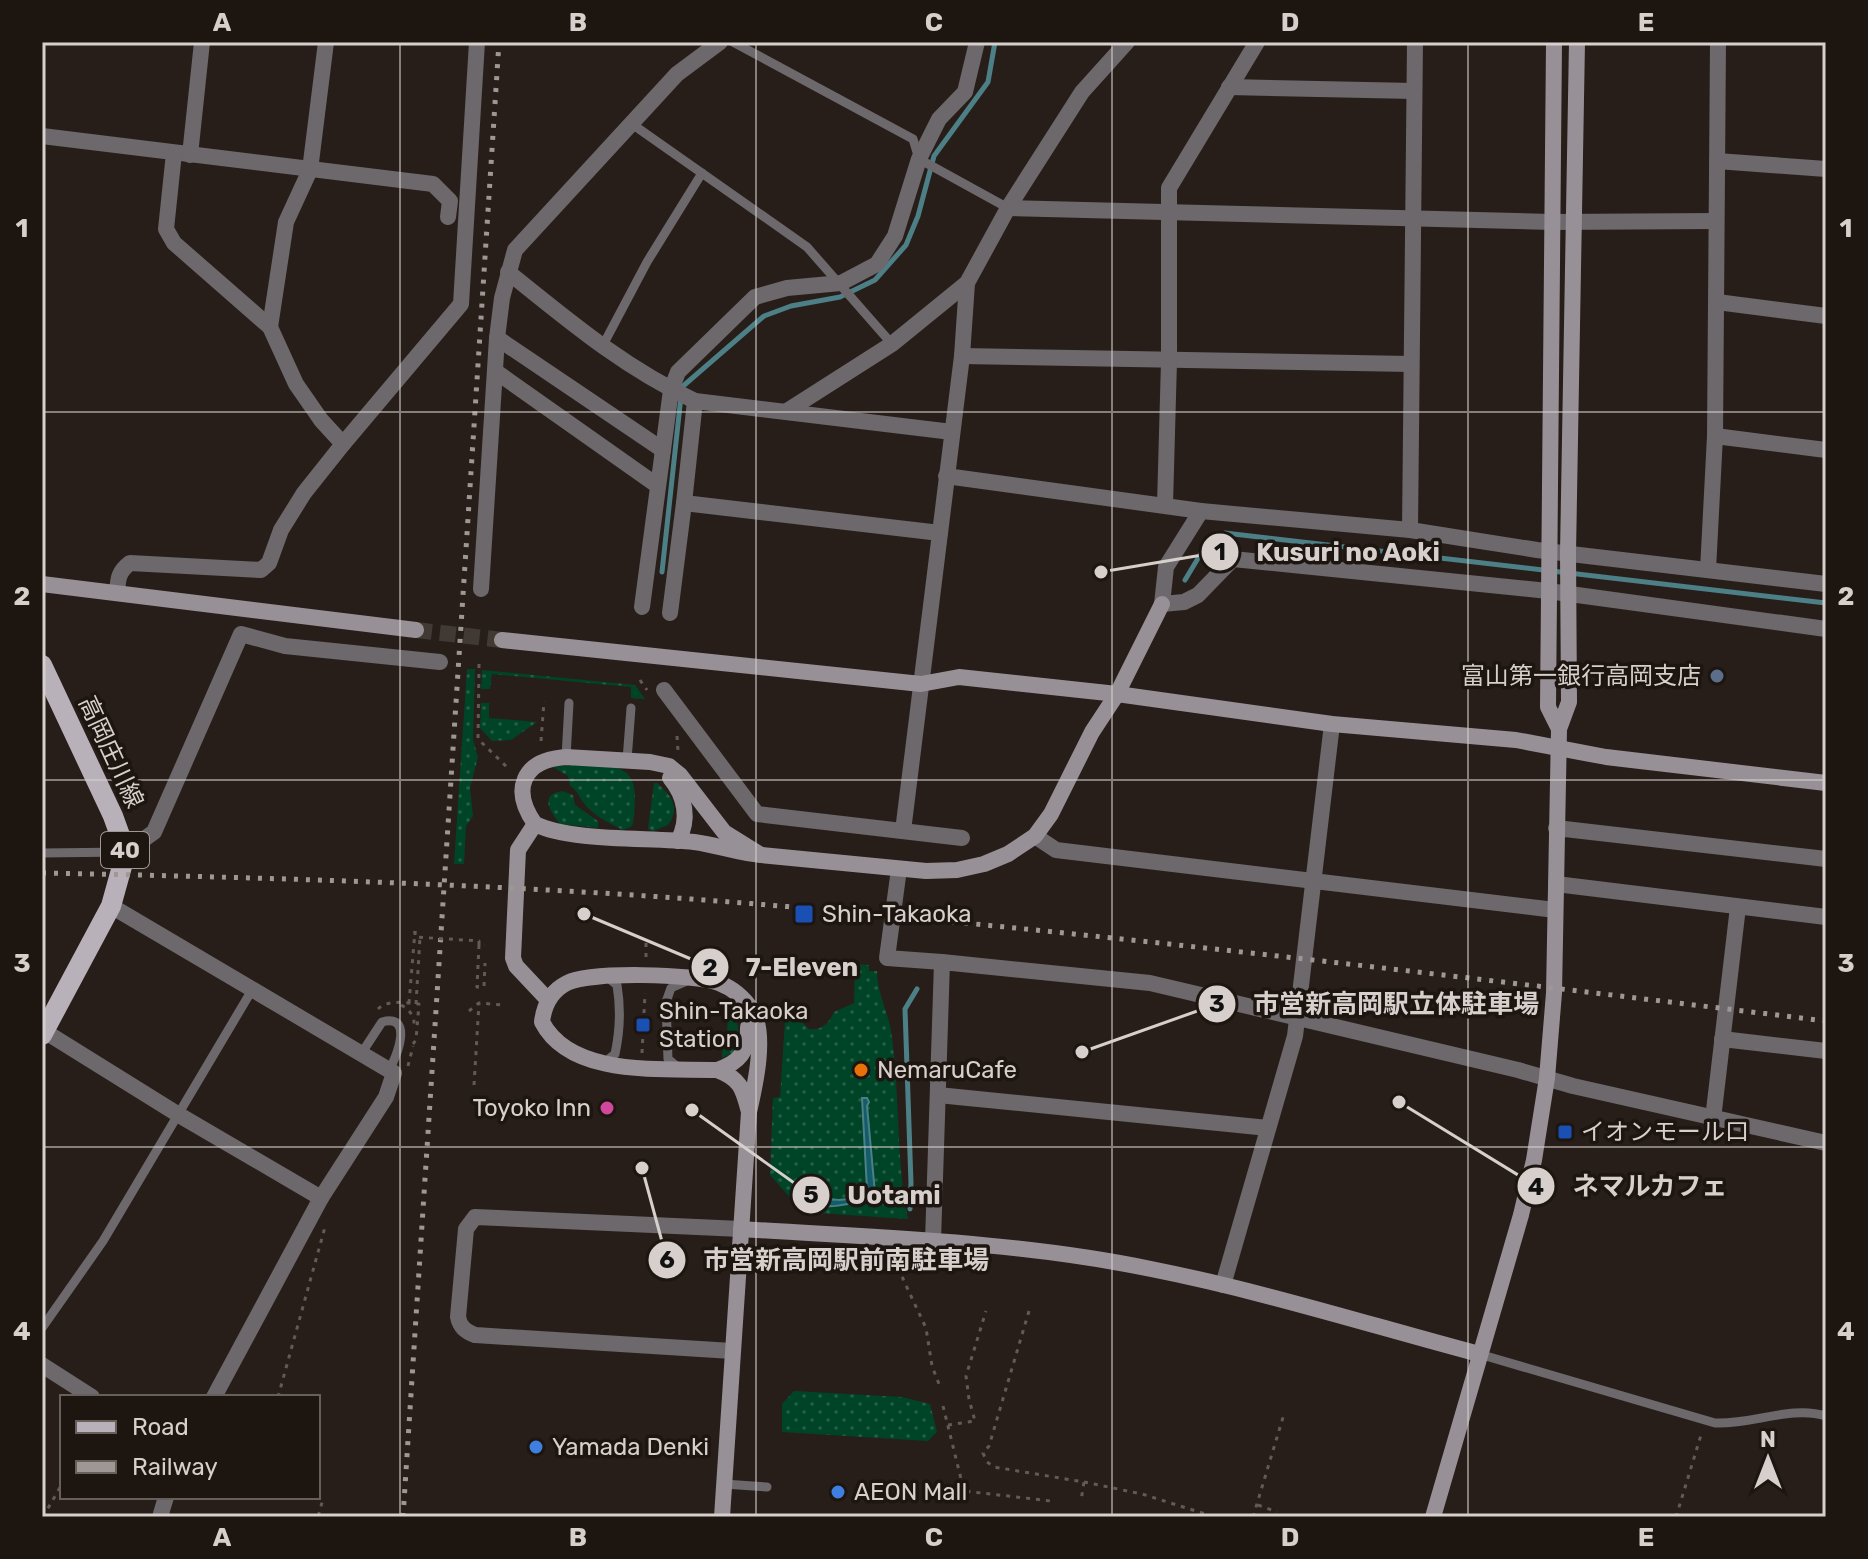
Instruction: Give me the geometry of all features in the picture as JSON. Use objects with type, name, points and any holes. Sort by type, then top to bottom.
[{"type":"main road","name":"高岡庄川線","points":[[42,665],[113,816],[126,852]]},
{"type":"main road","name":"40","points":[[43,1032],[111,906],[126,852]]},
{"type":"street","points":[[202,42],[166,229],[174,243],[270,327],[296,384],[321,420],[343,444]]},
{"type":"street","points":[[270,327],[286,222],[310,170],[326,42]]},
{"type":"street","points":[[117,593],[121,570],[130,563],[261,570],[269,563],[281,530],[304,493],[461,304],[477,42]]},
{"type":"street","points":[[481,589],[497,338],[508,272],[515,250],[677,74],[720,42]]},
{"type":"street","points":[[642,607],[671,390],[678,372],[755,297],[787,288],[841,283],[877,264],[895,236],[919,159],[939,119],[965,92],[977,42]]},
{"type":"street","points":[[787,411],[892,344],[967,283],[1008,208],[1082,92],[1127,42]]},
{"type":"street","points":[[1165,505],[1169,188],[1257,42]]},
{"type":"street","points":[[1410,530],[1415,42]]},
{"type":"street","points":[[1554,42],[1548,707],[1559,738]]},
{"type":"street","points":[[1433,1517],[1521,1215],[1534,1160],[1547,1078],[1554,993],[1559,738],[1569,702],[1568,558],[1577,42]]},
{"type":"street","points":[[1708,570],[1715,436],[1718,42]]},
{"type":"street","points":[[1229,87],[1414,91]]},
{"type":"street","points":[[42,136],[433,184],[450,201],[448,217]]},
{"type":"street","points":[[1717,161],[1826,169]]},
{"type":"street","points":[[1008,208],[1574,223],[1715,221]]},
{"type":"street","points":[[508,272],[601,347],[693,400],[952,432]]},
{"type":"street","points":[[903,831],[962,356],[967,283]]},
{"type":"street","points":[[1717,302],[1826,316]]},
{"type":"street","points":[[497,338],[663,450]]},
{"type":"street","points":[[962,356],[1411,364]]},
{"type":"street","points":[[495,371],[658,486]]},
{"type":"street","points":[[670,613],[693,400]]},
{"type":"street","points":[[1715,436],[1826,450]]},
{"type":"street","points":[[946,476],[1201,511],[1410,530],[1548,557],[1708,570],[1826,584]]},
{"type":"street","points":[[684,503],[940,533]]},
{"type":"street","points":[[761,855],[724,832],[680,775],[669,766],[627,760],[550,758],[539,763],[523,783],[521,793],[524,805],[535,824],[560,833],[678,841],[761,855],[899,869],[957,870],[984,864],[1008,854],[1035,836],[1051,814],[1162,604],[1166,567],[1201,511]]},
{"type":"street","points":[[1162,604],[1184,602],[1198,595],[1233,559],[1548,587],[1826,629]]},
{"type":"street","points":[[42,584],[416,630]]},
{"type":"street","points":[[126,852],[154,832],[241,634],[285,646],[440,662]]},
{"type":"street","points":[[502,640],[921,684],[959,677],[1117,694],[1332,724],[1516,740],[1559,738],[1606,757],[1826,783]]},
{"type":"street","points":[[664,690],[757,814],[962,838]]},
{"type":"street","points":[[1223,1285],[1295,1036],[1332,724]]},
{"type":"street","points":[[650,762],[662,769],[681,793],[685,814],[678,841]]},
{"type":"street","points":[[535,824],[518,850],[513,958],[516,966],[548,1000]]},
{"type":"street","points":[[1556,828],[1826,859]]},
{"type":"street","points":[[1035,836],[1056,850],[1555,910]]},
{"type":"street","points":[[899,869],[887,958],[1150,983],[1713,1119],[1826,1143]]},
{"type":"street","points":[[1556,884],[1826,917]]},
{"type":"street","points":[[111,906],[394,1073],[386,1097],[321,1198],[215,1395]]},
{"type":"street","points":[[1713,1119],[1738,907]]},
{"type":"street","points":[[933,1241],[942,962]]},
{"type":"street","points":[[722,1517],[749,1112],[758,1056],[757,1025],[753,1011],[733,990],[716,982],[646,976],[606,976],[569,982],[548,1000],[542,1022],[548,1034],[569,1050],[602,1064],[717,1070],[731,1075],[742,1089],[749,1112]]},
{"type":"street","points":[[717,1070],[738,1060],[746,1050],[747,1019],[742,998]]},
{"type":"street","points":[[43,1032],[321,1198]]},
{"type":"street","points":[[1722,1039],[1826,1051]]},
{"type":"street","points":[[938,1095],[1268,1128]]},
{"type":"street","points":[[732,1351],[475,1335],[459,1324],[457,1249],[469,1222],[483,1215],[933,1241],[1065,1255],[1148,1268],[1223,1285],[1479,1354]]},
{"type":"street","points":[[42,1365],[89,1395]]},
{"type":"lane","points":[[733,42],[913,139],[919,159],[1008,208]]},
{"type":"lane","points":[[632,124],[807,247],[892,344]]},
{"type":"lane","points":[[601,347],[647,262],[702,173]]},
{"type":"lane","points":[[566,757],[569,703]]},
{"type":"lane","points":[[627,760],[631,708]]},
{"type":"lane","points":[[42,853],[126,852]]},
{"type":"lane","points":[[602,1064],[615,1054],[619,1034],[617,985],[606,976]]},
{"type":"lane","points":[[680,1069],[668,1059],[666,1002],[671,988],[690,979]]},
{"type":"lane","points":[[42,1328],[103,1241],[252,990]]},
{"type":"lane","points":[[361,1054],[382,1022],[391,1020],[397,1023],[401,1030],[399,1053],[389,1070]]},
{"type":"lane","points":[[1479,1354],[1715,1423],[1734,1424],[1811,1411],[1826,1416]]},
{"type":"lane","points":[[724,1484],[767,1487]]},
{"type":"path","points":[[479,664],[478,739],[509,769]]},
{"type":"path","points":[[478,696],[486,696]]},
{"type":"path","points":[[541,741],[544,701]]},
{"type":"path","points":[[409,1003],[415,931],[415,937],[479,941],[482,945],[477,987],[484,987],[485,963]]},
{"type":"path","points":[[416,1002],[420,937]]},
{"type":"path","points":[[641,1067],[646,940]]},
{"type":"path","points":[[469,1011],[479,1003],[503,1005]]},
{"type":"path","points":[[474,1085],[479,1003]]},
{"type":"path","points":[[279,1395],[331,1205],[321,1198]]},
{"type":"path","points":[[899,1257],[903,1279],[926,1328],[932,1366],[939,1384]]},
{"type":"path","points":[[948,1425],[975,1421],[966,1376],[986,1311]]},
{"type":"path","points":[[1029,1311],[989,1446],[983,1453],[987,1462],[994,1467],[1142,1494],[1215,1517]]},
{"type":"path","points":[[943,1406],[964,1491],[1051,1501]]},
{"type":"path","points":[[1253,1517],[1284,1414]]},
{"type":"path","points":[[1676,1517],[1701,1435]]},
{"type":"path","points":[[1081,1501],[1084,1482]]},
{"type":"path","points":[[43,1517],[60,1487]]},
{"type":"path","points":[[318,1517],[323,1499],[320,1498]]},
{"type":"path","points":[[1256,1504],[1277,1512]]},
{"type":"green space","points":[[467,669],[475,669],[473,740],[478,757],[470,788],[473,816],[466,826],[464,864],[454,864]]},
{"type":"green space","points":[[482,670],[635,685],[645,699],[631,698],[631,687],[492,674],[490,689],[481,689]]},
{"type":"green space","points":[[481,703],[489,703],[489,718],[537,722],[511,740],[492,741],[480,728]]},
{"type":"green space","points":[[553,767],[615,767],[630,777],[635,799],[632,826],[623,830],[587,807],[570,786],[568,776]]},
{"type":"green space","points":[[654,783],[673,802],[674,813],[668,825],[653,831],[648,829]]},
{"type":"green space","points":[[562,791],[573,795],[575,805],[598,821],[598,828],[560,824],[550,809],[549,800]]},
{"type":"green space","points":[[855,964],[869,965],[869,971],[877,971],[891,1030],[908,1219],[803,1212],[770,1175],[773,1098],[780,1097],[785,1021],[798,1018],[809,1029],[818,1029],[827,1023],[834,1012],[854,1003]]},
{"type":"green space","points":[[728,1006],[737,1023],[738,1042],[732,1053],[722,1058],[723,1036],[727,1036]]},
{"type":"green space","points":[[794,1391],[902,1397],[930,1404],[937,1432],[928,1441],[782,1432],[782,1404]]},
{"type":"water","points":[[862,1098],[867,1098],[869,1102],[875,1193],[838,1206],[817,1205],[803,1195],[809,1192],[838,1200],[854,1197],[867,1189]]},
{"type":"waterway","points":[[662,572],[682,387],[764,316],[791,306],[840,297],[875,280],[906,245],[918,216],[934,156],[988,82],[995,42]]},
{"type":"waterway","points":[[1185,580],[1209,540],[1225,533],[1826,603]]},
{"type":"waterway","points":[[910,1209],[905,1009],[917,989]]},
{"type":"tunnel","points":[[416,630],[502,640]]},
{"type":"railway","points":[[403,1517],[499,42]]},
{"type":"railway","points":[[42,873],[429,884],[719,901],[1195,947],[1826,1021]]},
{"type":"place","name":"Kusuri no Aoki","points":[[1101,572]]},
{"type":"place","name":"富山第一銀行高岡支店","points":[[1717,676]]},
{"type":"place","name":"7-Eleven","points":[[584,914]]},
{"type":"place","name":"Shin-Takaoka","points":[[804,914]]},
{"type":"place","name":"Shin-Takaoka Station","points":[[643,1025]]},
{"type":"place","name":"市営新高岡駅立体駐車場","points":[[1082,1052]]},
{"type":"place","name":"NemaruCafe","points":[[861,1070]]},
{"type":"place","name":"ネマルカフェ","points":[[1399,1102]]},
{"type":"place","name":"Toyoko Inn","points":[[607,1108]]},
{"type":"place","name":"Uotami","points":[[692,1110]]},
{"type":"place","name":"イオンモール口","points":[[1565,1132]]},
{"type":"place","name":"市営新高岡駅前南駐車場","points":[[642,1168]]},
{"type":"place","name":"Yamada Denki","points":[[536,1447]]},
{"type":"place","name":"AEON Mall","points":[[838,1492]]}]
